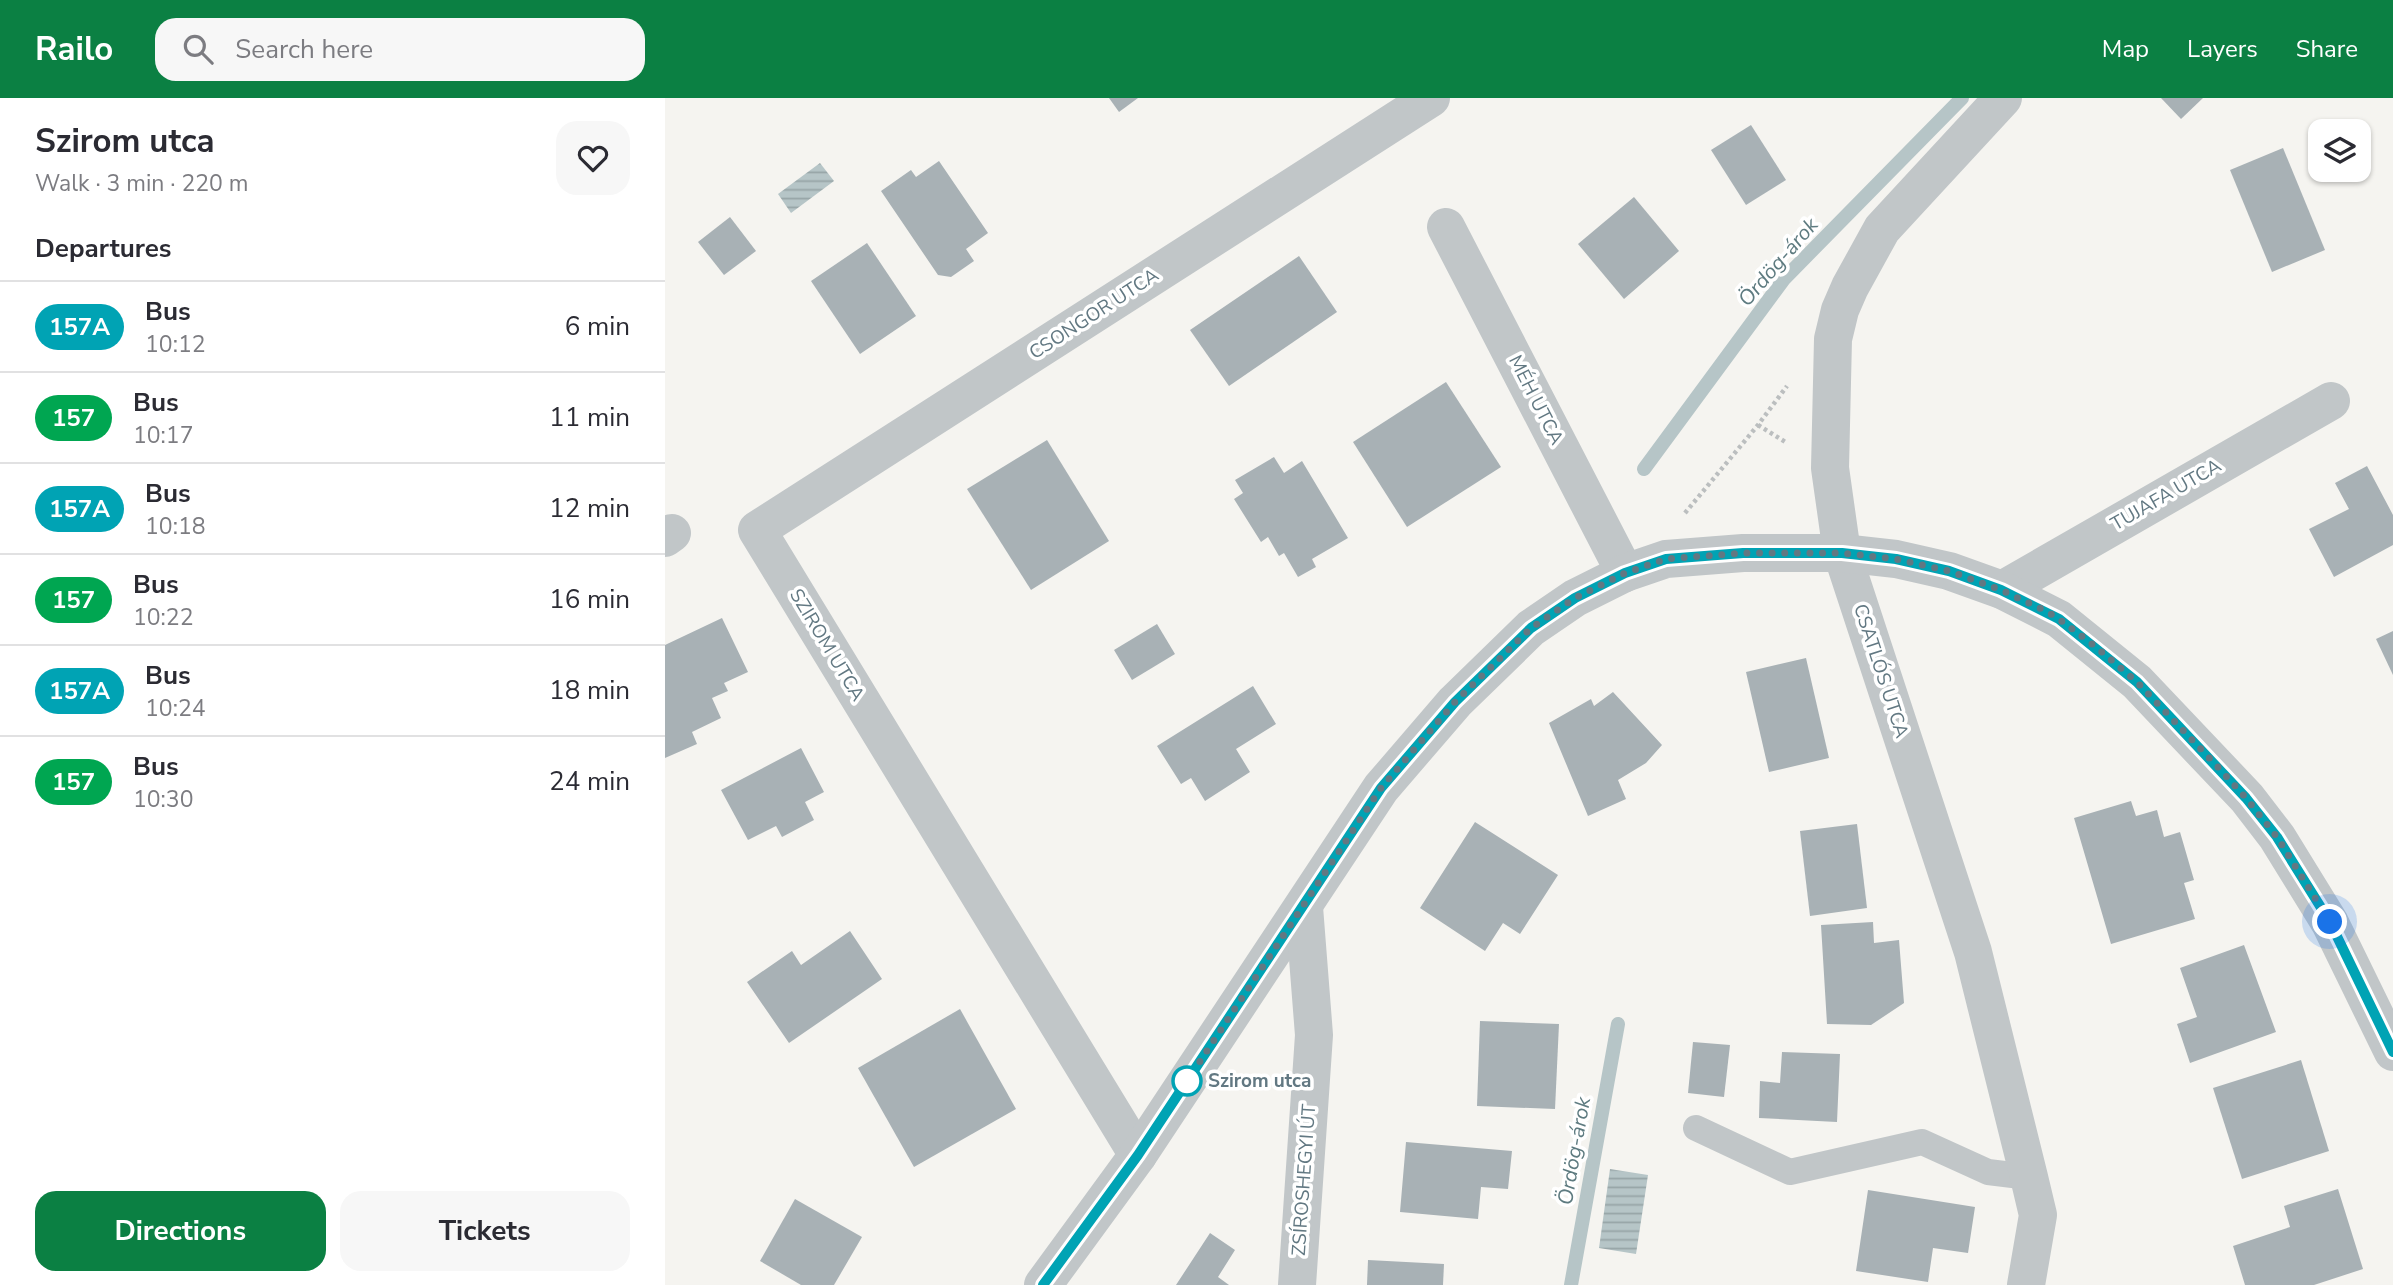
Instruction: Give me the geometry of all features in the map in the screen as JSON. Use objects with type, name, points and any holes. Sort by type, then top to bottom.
[{"type":"street","name":"CSONGOR UTCA","points":[[757,530],[1431,98]]},
{"type":"street","name":"CSATLÓS UTCA","points":[[2003,98],[1882,229],[1850,287],[1840,310],[1833,339],[1830,468],[1842,553],[1973,952],[2029,1177],[2038,1215],[2026,1285]]},
{"type":"street","name":"MÉH UTCA","points":[[1446,227],[1625,573]]},
{"type":"street","name":"TUJAFA UTCA","points":[[2001,590],[2331,401]]},
{"type":"street","name":"SZIROM UTCA","points":[[757,530],[1138,1155]]},
{"type":"street","points":[[1043,1285],[1138,1155],[1381,788],[1455,702],[1531,628],[1575,598],[1625,573],[1666,559],[1743,553],[1842,553],[1924,564],[2001,590],[2059,619],[2137,682],[2246,798],[2277,837],[2330,922],[2393,1052]]},
{"type":"street","name":"ZSÍROSHEGYI ÚT","points":[[1297,1285],[1314,1035],[1304,907]]},
{"type":"lane","points":[[1696,1128],[1790,1172],[1922,1142],[1988,1172],[2029,1177]]},
{"type":"path","points":[[1679,519],[1758,425],[1798,371],[1833,339]]},
{"type":"shaded area","points":[[820,163],[834,181],[791,213],[778,194]]},
{"type":"shaded area","points":[[1610,1169],[1648,1175],[1636,1254],[1599,1248]]},
{"type":"building","points":[[1109,98],[1138,98],[1119,112]]},
{"type":"building","points":[[2161,98],[2203,98],[2181,119]]},
{"type":"building","points":[[1751,125],[1786,180],[1746,205],[1711,150]]},
{"type":"building","points":[[2283,148],[2325,250],[2272,272],[2230,170]]},
{"type":"building","points":[[939,161],[988,233],[966,249],[974,261],[951,277],[938,275],[881,191],[911,170],[916,177]]},
{"type":"building","points":[[1634,197],[1679,251],[1624,299],[1578,244]]},
{"type":"building","points":[[730,217],[756,251],[724,275],[698,242]]},
{"type":"building","points":[[867,243],[916,316],[860,354],[811,281]]},
{"type":"building","points":[[1299,256],[1337,312],[1229,386],[1190,330]]},
{"type":"building","points":[[1446,382],[1501,467],[1407,527],[1353,442]]},
{"type":"building","points":[[1047,440],[1109,541],[1031,590],[967,489]]},
{"type":"building","points":[[1274,457],[1284,473],[1302,461],[1348,538],[1312,559],[1316,567],[1298,577],[1284,553],[1279,556],[1268,537],[1261,542],[1234,499],[1243,493],[1235,480]]},
{"type":"building","points":[[2367,466],[2393,515],[2393,545],[2334,577],[2309,529],[2349,509],[2335,483]]},
{"type":"building","points":[[722,618],[748,672],[724,683],[728,691],[712,698],[721,718],[692,732],[697,744],[665,758],[665,645]]},
{"type":"building","points":[[1157,624],[1175,654],[1132,680],[1114,650]]},
{"type":"building","points":[[2393,631],[2393,675],[2376,639]]},
{"type":"building","points":[[1806,658],[1829,758],[1769,772],[1746,672]]},
{"type":"building","points":[[1253,686],[1276,724],[1236,749],[1250,772],[1205,801],[1191,778],[1181,784],[1157,746]]},
{"type":"building","points":[[1613,692],[1662,745],[1646,763],[1618,780],[1626,799],[1588,816],[1549,723],[1591,699],[1594,706]]},
{"type":"building","points":[[801,748],[824,792],[805,802],[814,820],[782,837],[776,826],[748,840],[721,790]]},
{"type":"building","points":[[2131,801],[2136,816],[2157,810],[2164,837],[2180,832],[2194,880],[2184,883],[2195,919],[2111,944],[2074,818]]},
{"type":"building","points":[[1475,822],[1558,875],[1520,934],[1503,923],[1485,951],[1420,908]]},
{"type":"building","points":[[1857,824],[1867,908],[1810,916],[1800,831]]},
{"type":"building","points":[[1873,922],[1874,943],[1899,940],[1904,1003],[1871,1025],[1827,1024],[1821,925]]},
{"type":"building","points":[[850,931],[882,979],[789,1043],[747,982],[792,951],[801,965]]},
{"type":"building","points":[[2244,945],[2276,1032],[2190,1063],[2177,1024],[2197,1017],[2180,968]]},
{"type":"building","points":[[960,1009],[1016,1109],[914,1167],[858,1068]]},
{"type":"building","points":[[1480,1021],[1559,1024],[1555,1109],[1477,1106]]},
{"type":"building","points":[[1693,1042],[1730,1045],[1724,1097],[1688,1093]]},
{"type":"building","points":[[1782,1052],[1840,1054],[1837,1122],[1759,1118],[1760,1081],[1780,1083]]},
{"type":"building","points":[[2301,1060],[2329,1151],[2242,1179],[2213,1088]]},
{"type":"building","points":[[1406,1142],[1512,1151],[1508,1189],[1481,1187],[1478,1219],[1400,1212]]},
{"type":"building","points":[[2338,1189],[2363,1269],[2314,1285],[2245,1285],[2233,1246],[2290,1227],[2284,1206]]},
{"type":"building","points":[[1868,1190],[1975,1207],[1968,1253],[1933,1248],[1928,1282],[1856,1271]]},
{"type":"building","points":[[795,1199],[862,1237],[834,1285],[801,1285],[760,1261]]},
{"type":"building","points":[[1210,1233],[1235,1250],[1218,1277],[1229,1285],[1176,1285]]},
{"type":"building","points":[[1368,1260],[1444,1264],[1443,1285],[1367,1285]]},
{"type":"waterway","name":"Ördög-árok","points":[[1644,469],[1784,279],[1962,98]]},
{"type":"waterway","name":"Ördög-árok","points":[[1571,1285],[1618,1024]]},
{"type":"bus line","name":"157A","points":[[1043,1285],[1138,1155],[1381,788],[1455,702],[1531,628],[1575,598],[1625,573],[1666,559],[1743,553],[1842,553],[1896,559],[1949,571],[2001,590],[2059,619],[2137,682],[2246,798],[2277,837],[2330,922],[2393,1052]]},
{"type":"place","name":"Szirom utca","points":[[1187,1081]]},
{"type":"route","points":[[1187,1081],[1183,1087],[1381,788],[1455,702],[1531,628],[1575,598],[1625,573],[1666,559],[1743,553],[1842,553],[1896,559],[1949,571],[2001,590],[2046,611],[2096,647],[2137,682],[2218,767],[2277,837],[2330,922]]}]
